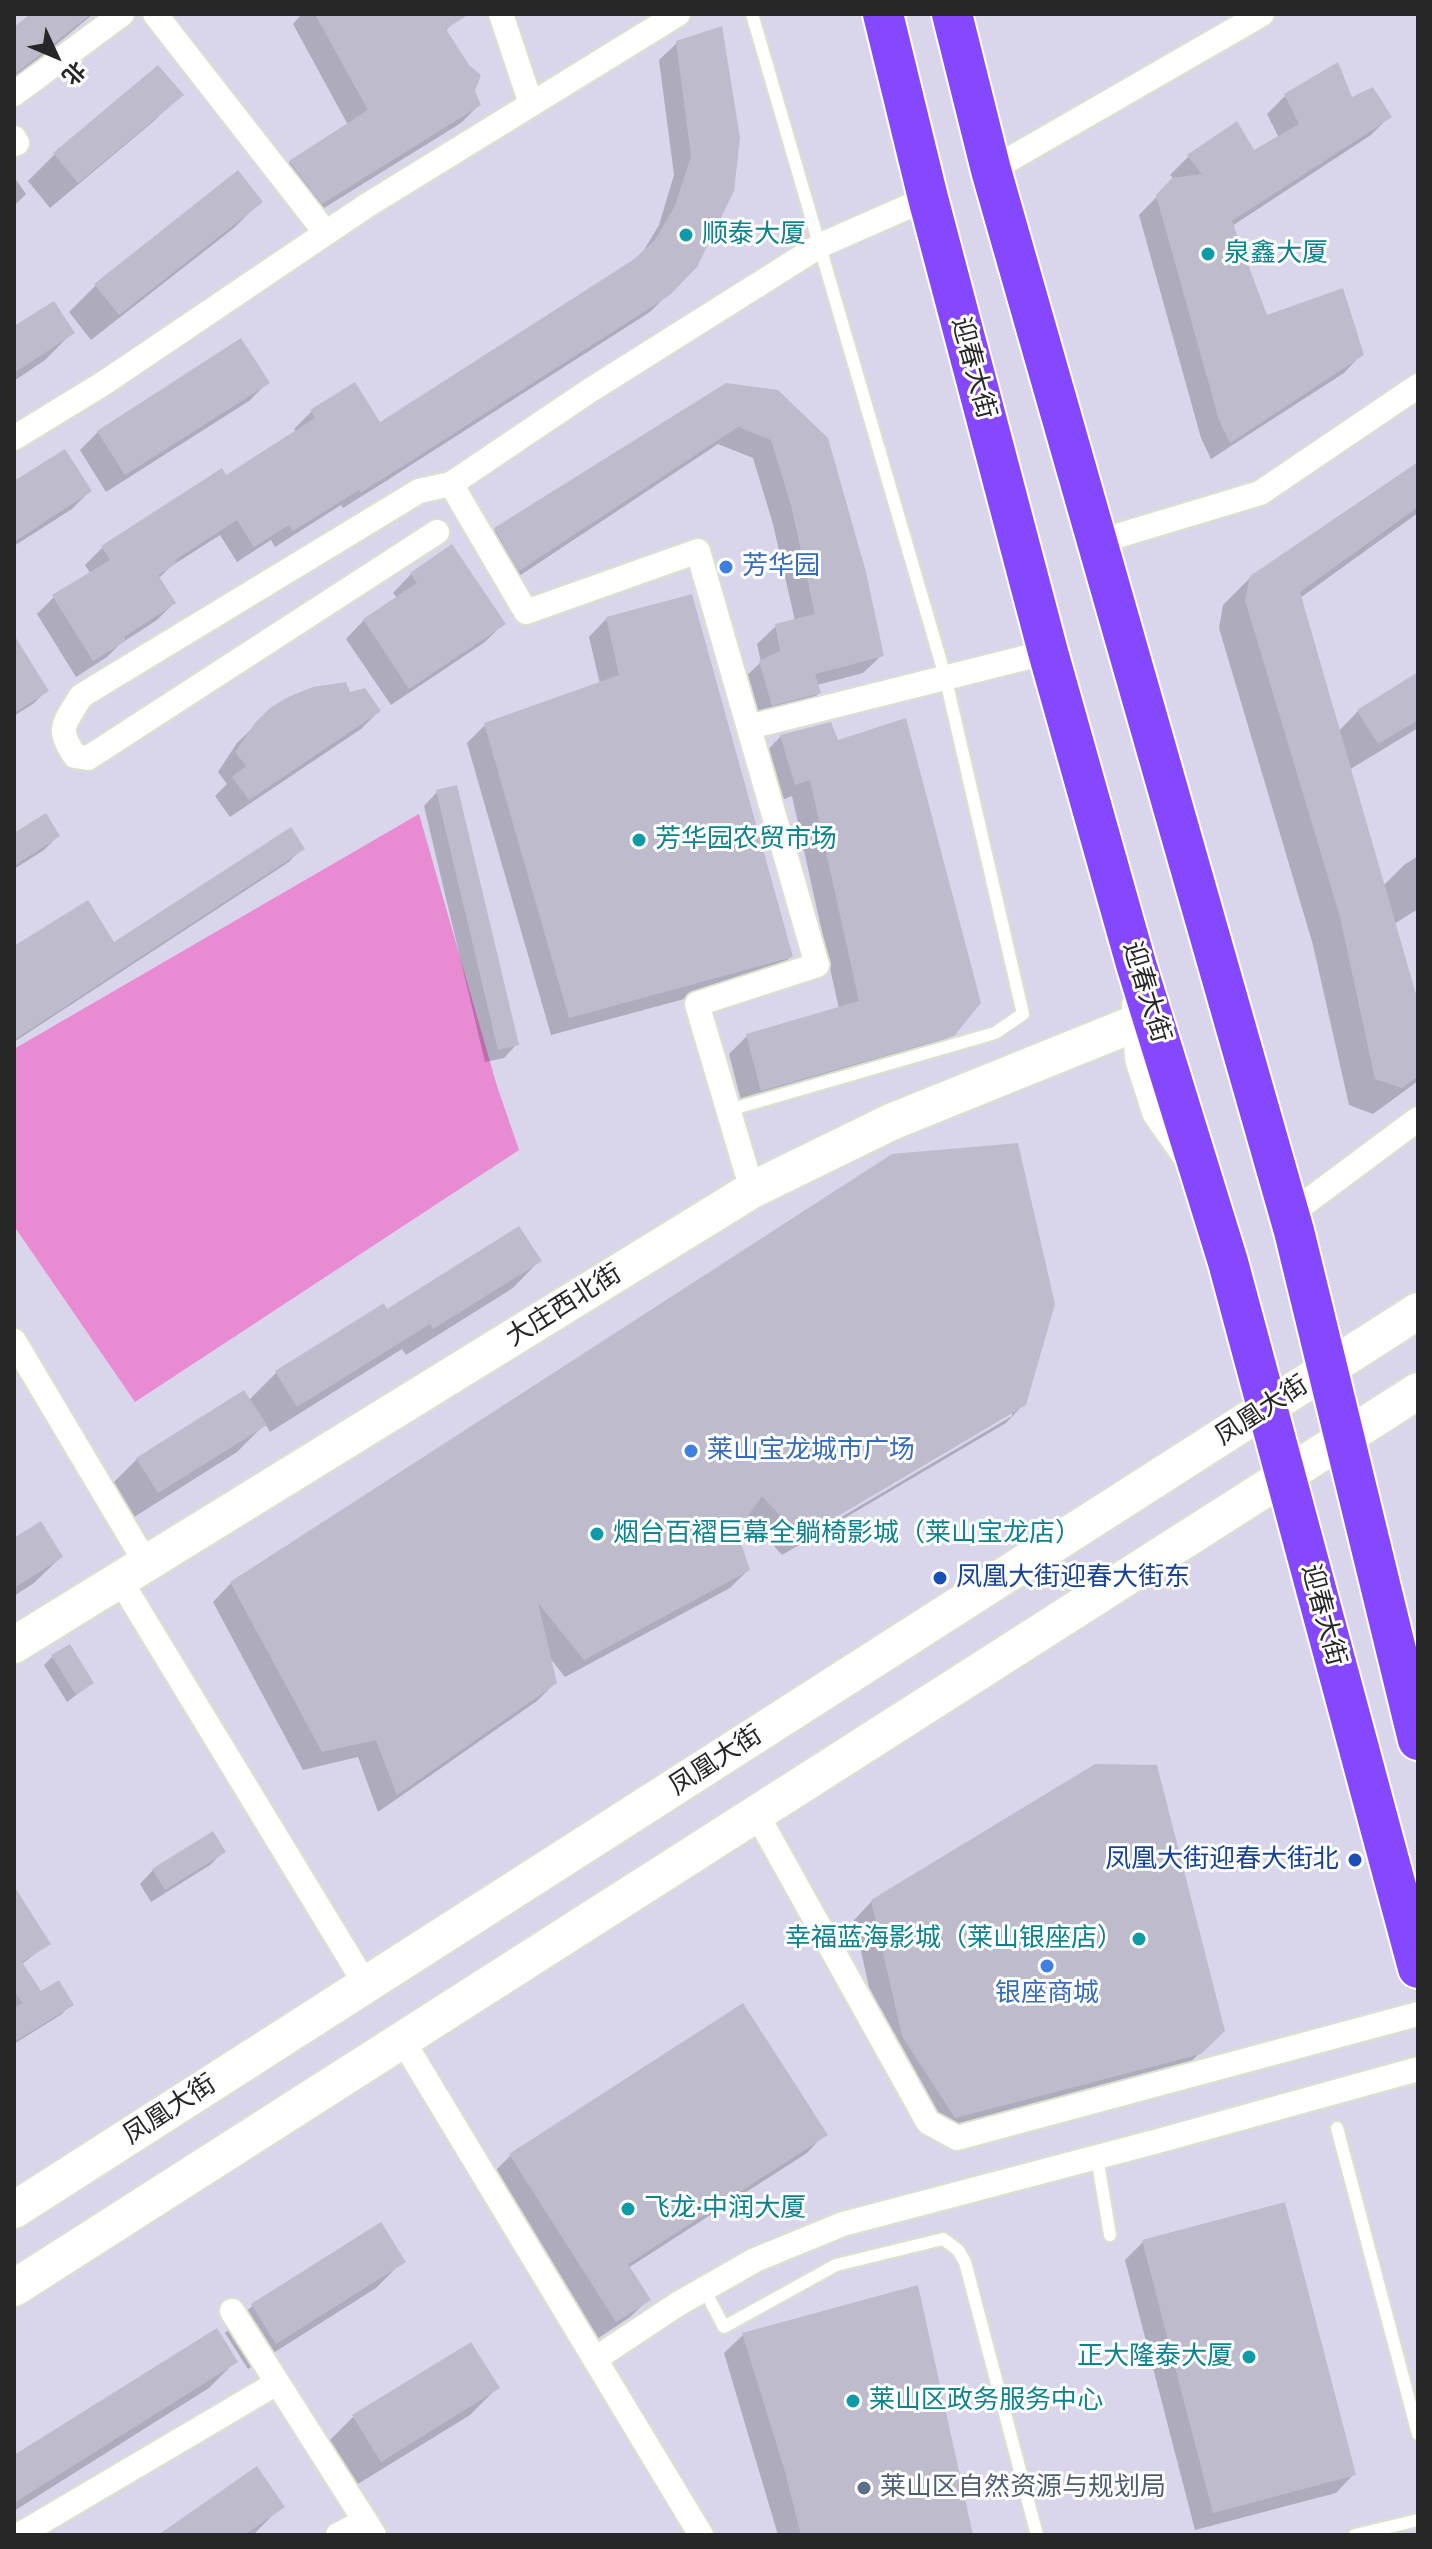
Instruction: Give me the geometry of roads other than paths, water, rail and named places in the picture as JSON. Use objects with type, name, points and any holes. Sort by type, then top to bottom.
[{"type":"main road","name":"迎春大街","points":[[883,14],[928,198],[1048,652],[1136,964],[1199,1166],[1418,1968]]},
{"type":"main road","points":[[952,14],[991,170],[1289,1215],[1418,1740]]},
{"type":"main road","points":[[1136,964],[1143,1058],[1160,1111],[1199,1166]]},
{"type":"main road","name":"大庄西北街","points":[[14,1645],[752,1190],[891,1122],[1141,1021]]},
{"type":"main road","name":"凤凰大街","points":[[14,2210],[1418,1311]]},
{"type":"main road","points":[[14,2288],[1418,1391]]},
{"type":"street","points":[[14,94],[122,14]]},
{"type":"street","points":[[155,14],[326,233]]},
{"type":"street","points":[[501,14],[531,104]]},
{"type":"street","points":[[14,438],[104,383],[326,233],[678,14]]},
{"type":"street","points":[[991,170],[1262,14]]},
{"type":"street","points":[[14,138],[17,143],[14,144]]},
{"type":"street","points":[[437,532],[88,758],[75,756],[64,740],[62,728],[81,696],[419,491],[451,484],[589,391],[821,245],[928,198]]},
{"type":"street","points":[[1097,542],[1260,493],[1418,386]]},
{"type":"street","points":[[451,484],[526,612],[698,551],[817,965],[697,1004],[752,1190]]},
{"type":"street","points":[[749,727],[1048,652]]},
{"type":"street","points":[[1289,1215],[1418,1119]]},
{"type":"street","points":[[14,1341],[133,1571],[366,1985]]},
{"type":"street","points":[[756,1813],[928,2122],[957,2138],[1418,2014]]},
{"type":"street","points":[[403,2041],[701,2535]]},
{"type":"street","points":[[595,2359],[755,2260],[843,2224],[1418,2069]]},
{"type":"street","points":[[232,2311],[369,2528],[338,2535]]},
{"type":"street","points":[[19,2535],[277,2383]]},
{"type":"lane","points":[[729,1110],[995,1033],[1023,1014],[945,676],[752,14]]},
{"type":"lane","points":[[1337,2128],[1418,2434]]},
{"type":"lane","points":[[1097,2157],[1110,2235]]},
{"type":"lane","points":[[704,2289],[724,2327],[836,2265],[943,2239],[952,2244],[965,2262],[1037,2535]]},
{"type":"lane","points":[[1355,2535],[1418,2520]]},
{"type":"place","name":"顺泰大厦","points":[[686,235]]},
{"type":"place","name":"泉鑫大厦","points":[[1208,254]]},
{"type":"place","name":"芳华园","points":[[726,567]]},
{"type":"place","name":"芳华园农贸市场","points":[[639,840]]},
{"type":"place","name":"莱山宝龙城市广场","points":[[691,1451]]},
{"type":"place","name":"烟台百褶巨幕全躺椅影城（莱山宝龙店）","points":[[597,1534]]},
{"type":"place","name":"凤凰大街迎春大街东","points":[[940,1578]]},
{"type":"place","name":"凤凰大街迎春大街北","points":[[1355,1860]]},
{"type":"place","name":"幸福蓝海影城（莱山银座店）","points":[[1139,1939]]},
{"type":"place","name":"银座商城","points":[[1047,1966]]},
{"type":"place","name":"飞龙·中润大厦","points":[[628,2209]]},
{"type":"place","name":"正大隆泰大厦","points":[[1249,2357]]},
{"type":"place","name":"莱山区政务服务中心","points":[[853,2401]]},
{"type":"place","name":"莱山区自然资源与规划局","points":[[864,2488]]}]
